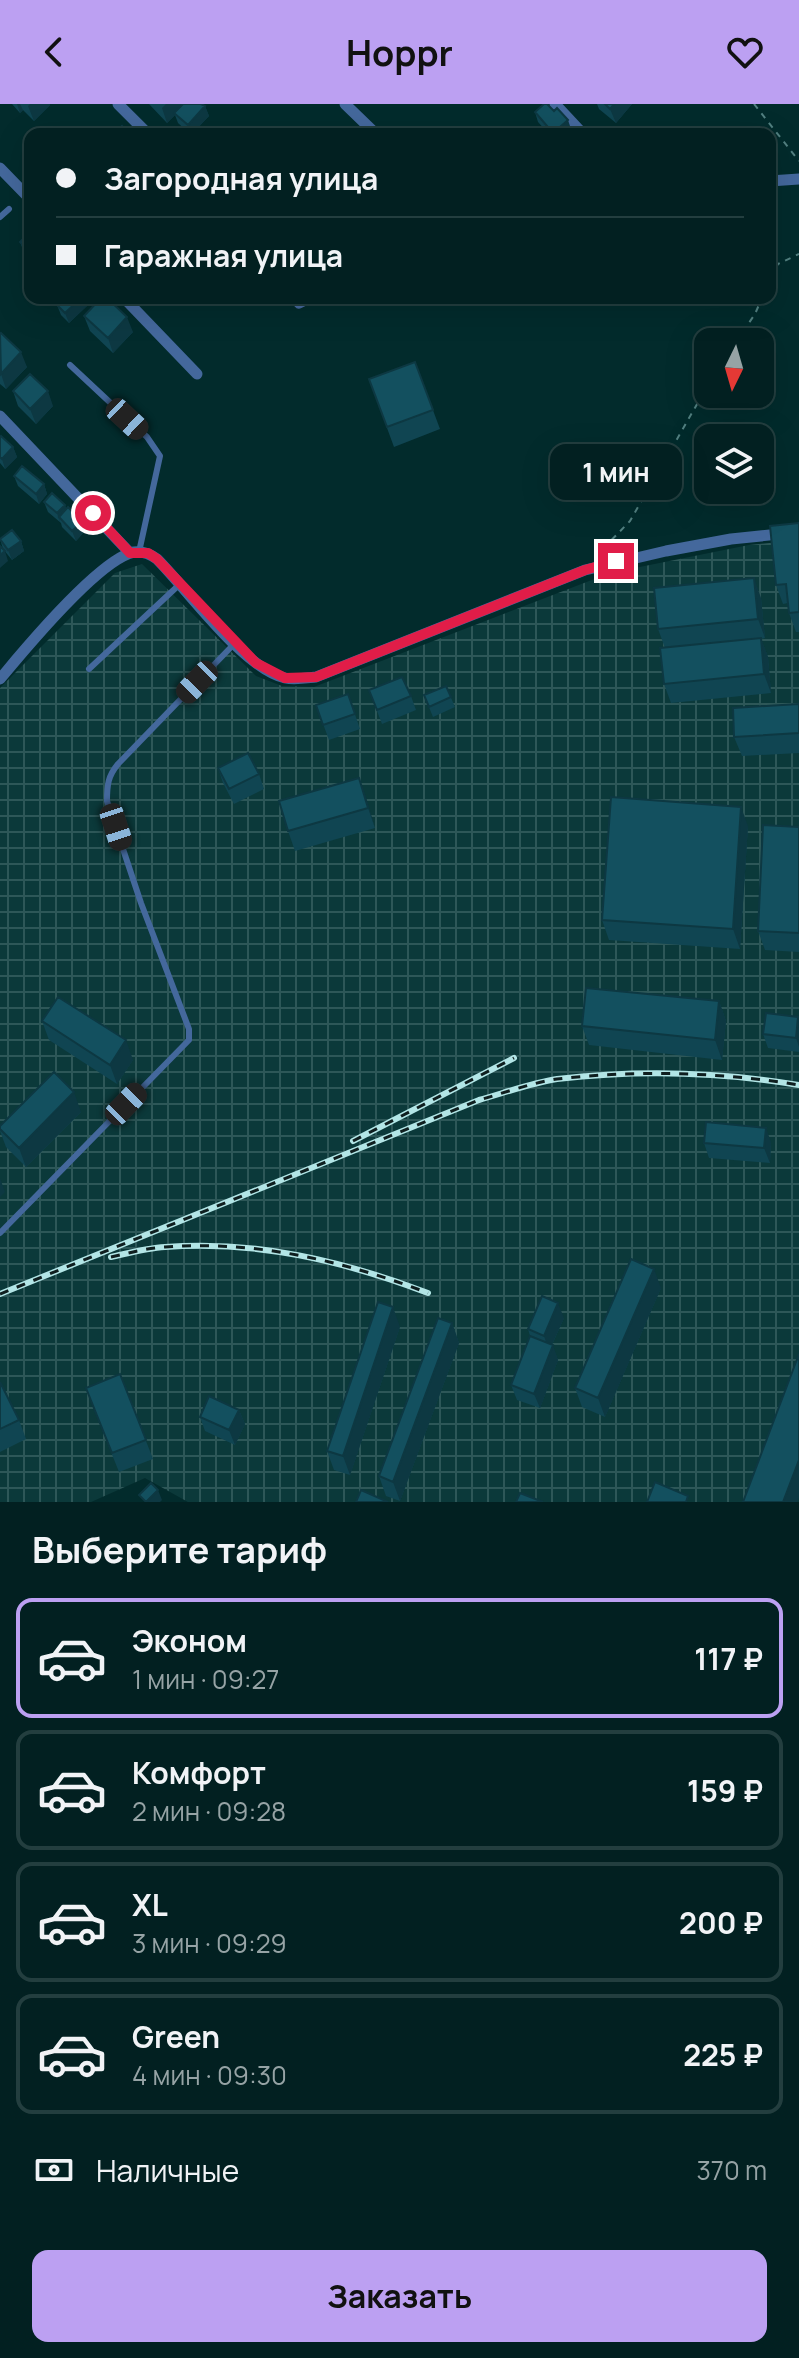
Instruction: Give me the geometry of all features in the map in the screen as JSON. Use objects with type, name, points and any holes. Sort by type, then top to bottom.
[{"type":"street","points":[[118,104],[142,128]]},
{"type":"street","points":[[345,104],[370,128]]},
{"type":"street","points":[[555,104],[577,128]]},
{"type":"street","points":[[0,168],[24,193]]},
{"type":"street","points":[[776,181],[799,179]]},
{"type":"street","points":[[130,304],[197,374]]},
{"type":"street","points":[[0,416],[135,552],[157,559],[256,663],[285,678],[316,677],[585,570],[692,546],[799,532]]},
{"type":"street","points":[[0,679],[53,618],[105,569],[135,552]]},
{"type":"lane","points":[[0,217],[9,209]]},
{"type":"lane","points":[[70,365],[147,437],[160,456],[135,552]]},
{"type":"lane","points":[[89,669],[181,583]]},
{"type":"lane","points":[[0,1233],[189,1040],[189,1029],[107,801],[107,787],[109,775],[118,764],[235,643]]},
{"type":"path","points":[[754,104],[773,128]]},
{"type":"path","points":[[776,132],[799,161]]},
{"type":"path","points":[[776,268],[799,254]]},
{"type":"path","points":[[746,328],[759,304]]},
{"type":"path","points":[[585,570],[630,521],[695,408]]},
{"type":"shaded area","points":[[799,540],[799,1502],[188,1502],[145,1478],[91,1502],[0,1502],[0,688],[115,573],[142,564],[256,676],[282,686],[314,687],[610,573],[749,545]]},
{"type":"building","points":[[183,104],[205,106],[188,125],[174,113]]},
{"type":"building","points":[[547,104],[554,111],[557,108],[568,120],[559,128],[549,128],[535,112]]},
{"type":"building","points":[[58,304],[75,304],[65,313]]},
{"type":"building","points":[[95,304],[113,304],[127,317],[108,338],[84,316]]},
{"type":"building","points":[[0,334],[21,352],[1,374]]},
{"type":"building","points":[[415,362],[433,410],[387,427],[369,379]]},
{"type":"building","points":[[30,374],[48,391],[30,409],[13,391]]},
{"type":"building","points":[[1,436],[13,447],[2,459],[0,457]]},
{"type":"building","points":[[22,466],[44,484],[36,494],[14,476]]},
{"type":"building","points":[[52,493],[65,505],[57,513],[44,502]]},
{"type":"building","points":[[68,507],[82,522],[72,531],[59,517]]},
{"type":"building","points":[[799,523],[799,612],[789,613],[786,584],[776,585],[770,526]]},
{"type":"building","points":[[12,530],[21,541],[8,550],[0,539]]},
{"type":"building","points":[[754,578],[758,619],[658,629],[654,588]]},
{"type":"building","points":[[761,638],[764,674],[664,684],[660,648]]},
{"type":"building","points":[[402,677],[411,696],[377,710],[369,690]]},
{"type":"building","points":[[446,686],[451,697],[429,707],[424,695]]},
{"type":"building","points":[[348,694],[355,714],[323,725],[316,705]]},
{"type":"building","points":[[799,704],[799,733],[734,737],[733,708]]},
{"type":"building","points":[[248,753],[259,774],[229,789],[218,768]]},
{"type":"building","points":[[359,778],[368,808],[288,831],[279,801]]},
{"type":"building","points":[[611,797],[741,807],[733,929],[602,920]]},
{"type":"building","points":[[763,825],[799,827],[799,933],[758,931]]},
{"type":"building","points":[[586,988],[719,1001],[715,1040],[582,1026]]},
{"type":"building","points":[[58,997],[126,1040],[110,1065],[42,1021]]},
{"type":"building","points":[[766,1013],[798,1017],[796,1038],[763,1034]]},
{"type":"building","points":[[54,1072],[74,1092],[19,1148],[0,1126]]},
{"type":"building","points":[[706,1122],[766,1128],[764,1148],[704,1143]]},
{"type":"building","points":[[631,1259],[654,1269],[598,1398],[575,1388]]},
{"type":"building","points":[[542,1296],[558,1303],[544,1336],[528,1329]]},
{"type":"building","points":[[378,1302],[393,1307],[343,1456],[327,1451]]},
{"type":"building","points":[[438,1318],[452,1323],[393,1482],[379,1476]]},
{"type":"building","points":[[530,1336],[553,1345],[534,1394],[511,1385]]},
{"type":"building","points":[[799,1354],[799,1460],[783,1502],[743,1502]]},
{"type":"building","points":[[120,1374],[146,1440],[112,1453],[86,1388]]},
{"type":"building","points":[[0,1382],[19,1420],[0,1429]]},
{"type":"building","points":[[209,1396],[239,1410],[229,1430],[200,1417]]},
{"type":"building","points":[[655,1482],[688,1496],[686,1502],[647,1502]]},
{"type":"building","points":[[151,1483],[158,1490],[146,1502],[139,1495]]},
{"type":"building","points":[[361,1490],[388,1502],[356,1502]]},
{"type":"building","points":[[520,1493],[543,1502],[516,1502]]},
{"type":"railway","points":[[353,1141],[514,1058]]},
{"type":"railway","points":[[0,1294],[479,1100],[527,1086],[587,1076],[648,1074],[739,1077],[799,1085]]},
{"type":"railway","points":[[111,1257],[165,1247],[266,1250],[364,1271],[428,1293]]},
{"type":"route","points":[[93,513],[130,553],[148,553],[157,559],[256,663],[285,678],[316,677],[585,570],[616,561]]}]
